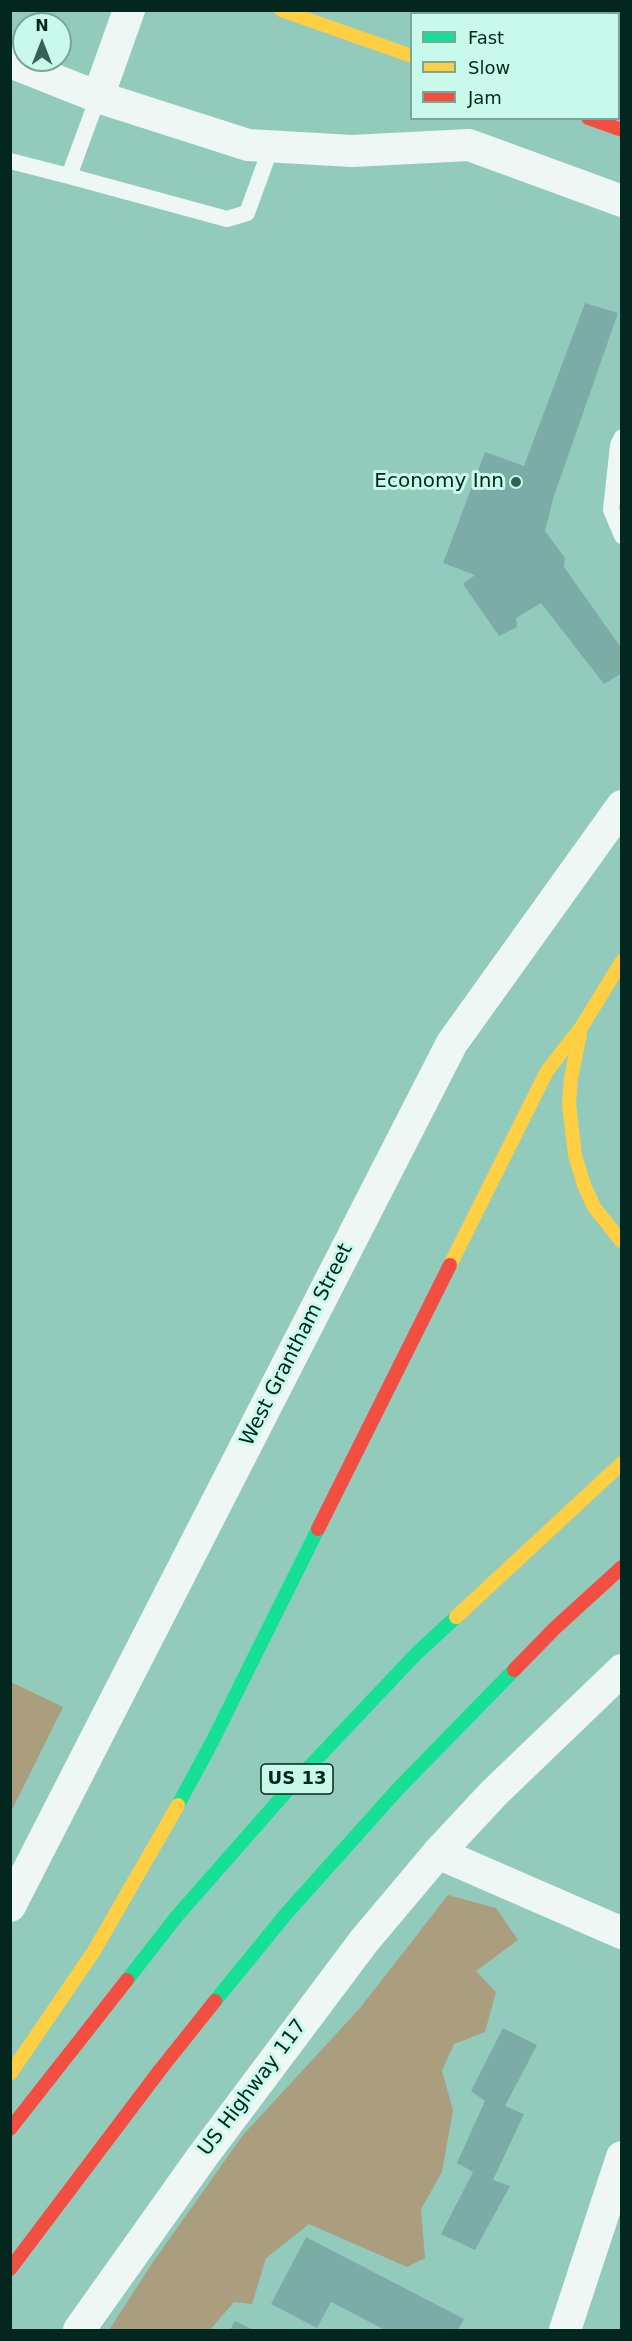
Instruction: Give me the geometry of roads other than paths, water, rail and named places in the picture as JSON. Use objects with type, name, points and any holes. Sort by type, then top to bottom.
[{"type":"main road","points":[[281,10],[410,56]]},
{"type":"main road","points":[[594,120],[621,130]]},
{"type":"main road","points":[[10,2074],[94,1951],[154,1850],[213,1742],[546,1071],[582,1026],[621,962]]},
{"type":"main road","points":[[582,1026],[568,1104],[575,1155],[584,1185],[594,1207],[621,1242]]},
{"type":"main road","name":"US 13","points":[[10,2129],[177,1916],[294,1783],[416,1654],[621,1463]]},
{"type":"main road","points":[[10,2269],[153,2080],[286,1914],[397,1790],[555,1628],[621,1567]]},
{"type":"street","points":[[98,97],[129,10]]},
{"type":"street","points":[[10,62],[98,97],[248,146],[352,151],[469,146],[621,201]]},
{"type":"street","name":"West Grantham Street","points":[[10,1906],[452,1043],[621,806]]},
{"type":"street","name":"US Highway 117","points":[[79,2331],[287,2041],[364,1941],[438,1853],[494,1793],[621,1670]]},
{"type":"street","points":[[438,1853],[621,1933]]},
{"type":"street","points":[[565,2331],[621,2157]]},
{"type":"lane","points":[[69,176],[98,97]]},
{"type":"lane","points":[[10,161],[227,219],[247,213],[271,147]]},
{"type":"lane","points":[[621,437],[618,445],[611,510],[621,536]]},
{"type":"place","name":"Economy Inn","points":[[516,482]]}]
